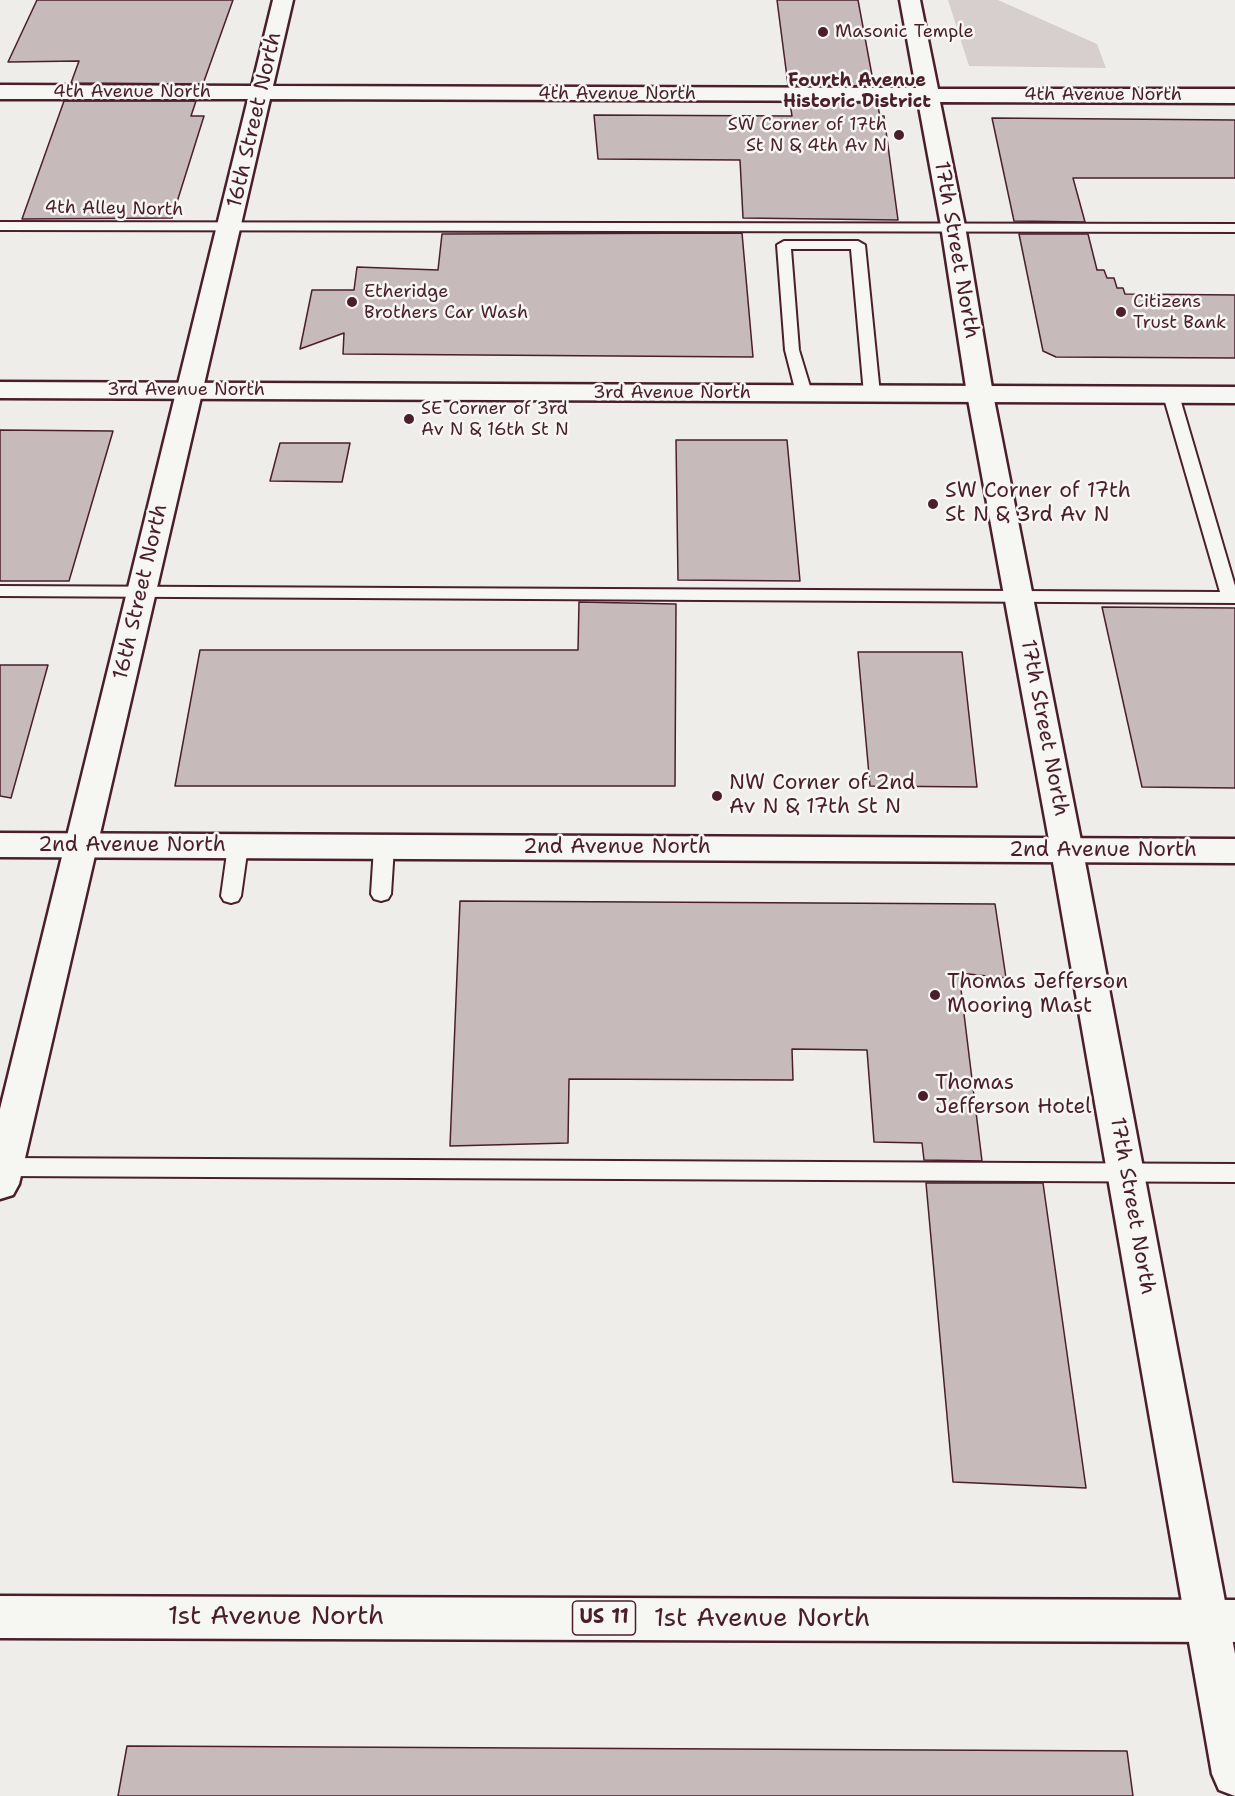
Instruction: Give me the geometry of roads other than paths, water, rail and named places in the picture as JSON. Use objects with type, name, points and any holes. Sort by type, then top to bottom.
[{"type":"street","name":"16th Street North","points":[[2,1176],[283,0]]},
{"type":"street","name":"17th Street North","points":[[910,0],[1126,1173],[1222,1621],[1235,1774]]},
{"type":"street","name":"4th Avenue North","points":[[0,92],[1235,96]]},
{"type":"street","name":"3rd Avenue North","points":[[0,390],[1235,395]]},
{"type":"street","name":"2nd Avenue North","points":[[0,845],[1235,851]]},
{"type":"street","name":"1st Avenue North","points":[[0,1617],[1222,1621]]},
{"type":"lane","name":"4th Alley North","points":[[0,226],[1235,228]]},
{"type":"lane","points":[[804,393],[792,350],[784,245],[858,245],[872,394]]},
{"type":"lane","points":[[0,591],[1232,598],[1171,395]]},
{"type":"lane","points":[[231,896],[238,846]]},
{"type":"lane","points":[[381,894],[384,847]]},
{"type":"lane","points":[[2,1176],[1235,1173]]},
{"type":"place","name":"Masonic Temple","points":[[823,32]]},
{"type":"place","name":"SW Corner of 17th St N & 4th Av N","points":[[899,135]]},
{"type":"place","name":"Etheridge Brothers Car Wash","points":[[352,302]]},
{"type":"place","name":"Citizens Trust Bank","points":[[1121,312]]},
{"type":"place","name":"SE Corner of 3rd Av N & 16th St N","points":[[409,419]]},
{"type":"place","name":"SW Corner of 17th St N & 3rd Av N","points":[[933,504]]},
{"type":"place","name":"NW Corner of 2nd Av N & 17th St N","points":[[717,796]]},
{"type":"place","name":"Thomas Jefferson Mooring Mast","points":[[935,995]]},
{"type":"place","name":"Thomas Jefferson Hotel","points":[[923,1096]]},
{"type":"district","name":"Fourth Avenue Historic District","points":[[857,91]]}]
